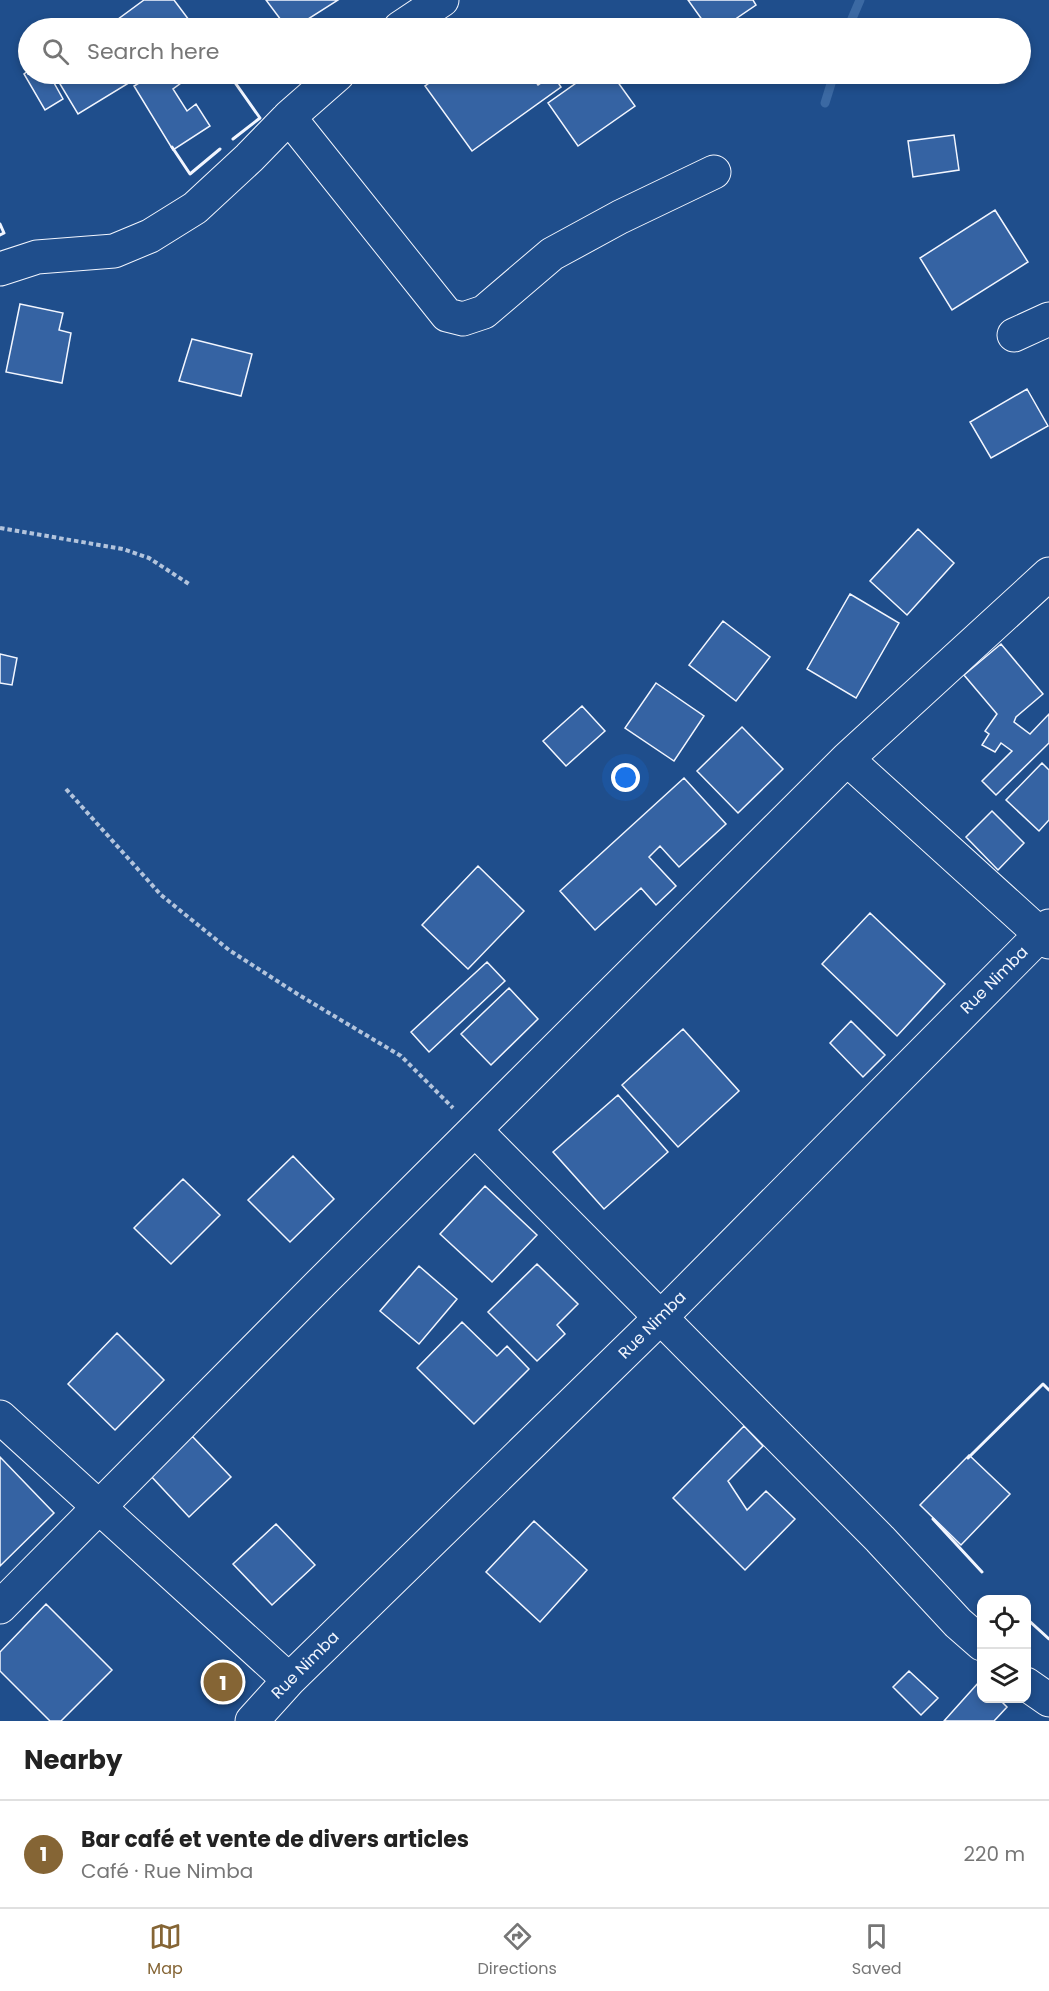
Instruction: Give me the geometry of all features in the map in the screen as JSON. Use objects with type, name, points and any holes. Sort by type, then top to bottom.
[{"type":"street","points":[[415,18],[442,0]]},
{"type":"street","points":[[0,269],[38,257],[114,251],[150,236],[195,208],[327,84]]},
{"type":"street","points":[[289,117],[447,315],[463,319],[484,312],[552,254],[620,217],[714,172]]},
{"type":"street","points":[[1014,335],[1049,320]]},
{"type":"street","points":[[0,1607],[847,759],[1049,574]]},
{"type":"street","points":[[847,759],[1046,934]]},
{"type":"street","name":"Rue Nimba","points":[[252,1721],[289,1680],[661,1317],[1046,934]]},
{"type":"street","points":[[475,1130],[880,1539],[977,1640]]},
{"type":"street","points":[[0,1417],[289,1680]]},
{"type":"street","points":[[1031,1687],[1049,1700]]},
{"type":"street","points":[[1041,1721],[1049,1712]]},
{"type":"path","points":[[0,528],[123,549],[149,558],[189,584]]},
{"type":"path","points":[[66,789],[160,895],[228,950],[401,1056],[475,1130]]},
{"type":"building","points":[[144,0],[174,0],[188,18],[120,18]]},
{"type":"building","points":[[266,0],[338,0],[310,18],[280,18]]},
{"type":"building","points":[[688,0],[753,0],[756,5],[737,18],[701,18]]},
{"type":"building","points":[[30,84],[55,84],[63,99],[45,110]]},
{"type":"building","points":[[60,84],[127,84],[78,114]]},
{"type":"building","points":[[137,84],[180,84],[173,89],[187,111],[196,104],[210,126],[173,150],[134,86]]},
{"type":"building","points":[[428,84],[559,84],[561,87],[472,151],[425,86]]},
{"type":"building","points":[[575,84],[619,84],[635,106],[578,146],[548,103]]},
{"type":"building","points":[[954,135],[959,170],[913,177],[908,141]]},
{"type":"building","points":[[995,210],[1028,262],[952,310],[920,258]]},
{"type":"building","points":[[20,304],[63,313],[59,330],[71,333],[62,383],[6,372]]},
{"type":"building","points":[[192,339],[252,354],[241,396],[179,381]]},
{"type":"building","points":[[1027,389],[1048,426],[991,458],[970,422]]},
{"type":"building","points":[[918,529],[954,563],[907,615],[870,581]]},
{"type":"building","points":[[850,594],[899,623],[856,698],[807,669]]},
{"type":"building","points":[[723,621],[770,657],[736,701],[689,665]]},
{"type":"building","points":[[1001,644],[1043,694],[1016,717],[1014,722],[1030,734],[1049,714],[1049,743],[996,795],[982,781],[1012,751],[1001,743],[995,752],[982,745],[989,734],[985,731],[997,714],[964,675]]},
{"type":"building","points":[[0,654],[17,658],[12,685],[0,683]]},
{"type":"building","points":[[656,683],[704,716],[674,761],[625,728]]},
{"type":"building","points":[[582,706],[605,731],[566,766],[543,741]]},
{"type":"building","points":[[742,727],[783,769],[738,813],[697,771]]},
{"type":"building","points":[[1042,763],[1049,770],[1049,820],[1039,831],[1006,800]]},
{"type":"building","points":[[684,778],[726,824],[679,867],[660,846],[649,857],[676,886],[656,905],[641,888],[595,930],[560,891]]},
{"type":"building","points":[[992,811],[1024,843],[998,870],[966,837]]},
{"type":"building","points":[[478,866],[524,911],[468,969],[422,925]]},
{"type":"building","points":[[870,913],[945,984],[897,1036],[822,964]]},
{"type":"building","points":[[487,962],[505,981],[429,1052],[411,1032]]},
{"type":"building","points":[[509,988],[538,1019],[491,1065],[461,1034]]},
{"type":"building","points":[[851,1021],[885,1055],[863,1077],[830,1043]]},
{"type":"building","points":[[683,1029],[739,1091],[678,1147],[622,1085]]},
{"type":"building","points":[[618,1095],[668,1152],[604,1209],[553,1152]]},
{"type":"building","points":[[293,1156],[334,1199],[290,1242],[248,1200]]},
{"type":"building","points":[[183,1179],[220,1215],[171,1264],[134,1228]]},
{"type":"building","points":[[485,1186],[537,1235],[492,1282],[440,1234]]},
{"type":"building","points":[[537,1264],[578,1304],[557,1325],[565,1334],[537,1361],[488,1312]]},
{"type":"building","points":[[419,1266],[457,1299],[419,1344],[380,1311]]},
{"type":"building","points":[[462,1322],[497,1356],[507,1346],[529,1369],[474,1424],[417,1368]]},
{"type":"building","points":[[117,1333],[164,1380],[115,1430],[68,1384]]},
{"type":"building","points":[[744,1426],[763,1446],[728,1481],[747,1510],[766,1491],[795,1519],[745,1570],[673,1498]]},
{"type":"building","points":[[192,1436],[231,1477],[189,1517],[150,1475]]},
{"type":"building","points":[[969,1455],[1010,1494],[961,1545],[920,1505]]},
{"type":"building","points":[[0,1457],[54,1513],[0,1566]]},
{"type":"building","points":[[534,1521],[587,1570],[540,1622],[486,1572]]},
{"type":"building","points":[[276,1524],[315,1565],[272,1605],[233,1564]]},
{"type":"building","points":[[46,1604],[112,1670],[61,1721],[50,1721],[0,1671],[0,1652]]},
{"type":"building","points":[[909,1671],[938,1698],[921,1715],[893,1687]]},
{"type":"building","points":[[977,1684],[977,1703],[1003,1703],[1007,1707],[994,1721],[944,1721]]},
{"type":"waterway","points":[[852,18],[860,0]]},
{"type":"waterway","points":[[825,103],[831,84]]},
{"type":"wall","points":[[233,139],[260,118],[236,84]]},
{"type":"wall","points":[[172,147],[190,174],[220,149]]},
{"type":"wall","points":[[0,224],[4,233],[0,235]]},
{"type":"wall","points":[[968,1458],[1043,1384],[1049,1390]]},
{"type":"wall","points":[[933,1519],[982,1572]]},
{"type":"wall","points":[[1031,1623],[1049,1639]]},
{"type":"place","name":"Bar café et vente de divers articles","points":[[223,1682]]}]
